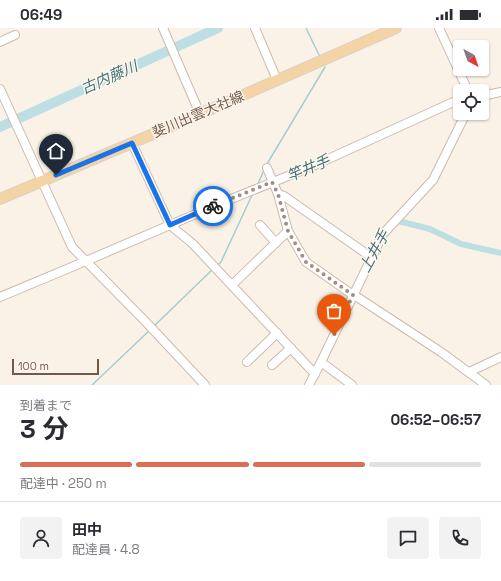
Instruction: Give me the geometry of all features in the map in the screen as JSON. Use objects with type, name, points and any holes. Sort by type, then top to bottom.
[{"type":"main road","name":"斐川出雲大社線","points":[[0,199],[200,114],[396,28]]},
{"type":"street","points":[[163,28],[200,114]]},
{"type":"street","points":[[255,28],[277,80]]},
{"type":"street","points":[[439,28],[465,84]]},
{"type":"street","points":[[0,42],[15,35]]},
{"type":"street","points":[[0,89],[43,180],[72,247],[205,385]]},
{"type":"street","points":[[489,95],[501,92]]},
{"type":"street","points":[[0,296],[322,162],[453,103]]},
{"type":"street","points":[[309,385],[383,234],[433,180],[463,120]]},
{"type":"street","points":[[132,143],[170,225],[193,244],[315,374]]},
{"type":"street","points":[[267,168],[278,194],[288,231],[306,262],[353,295],[441,352],[486,385]]},
{"type":"street","points":[[278,194],[284,196],[371,257]]},
{"type":"street","points":[[260,225],[276,242]]},
{"type":"street","points":[[232,285],[288,231]]},
{"type":"street","points":[[247,362],[278,333]]},
{"type":"street","points":[[272,365],[291,348]]},
{"type":"street","points":[[469,372],[501,357]]},
{"type":"street","points":[[321,362],[352,385]]},
{"type":"waterway","name":"古内藤川","points":[[0,127],[218,28]]},
{"type":"waterway","points":[[306,28],[319,55]]},
{"type":"waterway","points":[[267,164],[325,67]]},
{"type":"waterway","points":[[257,186],[264,170]]},
{"type":"waterway","points":[[218,265],[221,262],[253,193]]},
{"type":"waterway","name":"上井手","points":[[394,220],[430,229],[461,244],[501,253]]},
{"type":"waterway","points":[[154,326],[213,269]]},
{"type":"waterway","points":[[92,385],[150,330]]},
{"type":"way so far","points":[[213,206],[272,182],[278,194],[288,231],[306,262],[353,295],[334,335]]},
{"type":"route","points":[[56,175],[132,143],[170,225],[213,206]]},
{"type":"water label","name":"竿井手","points":[[308,168]]}]
